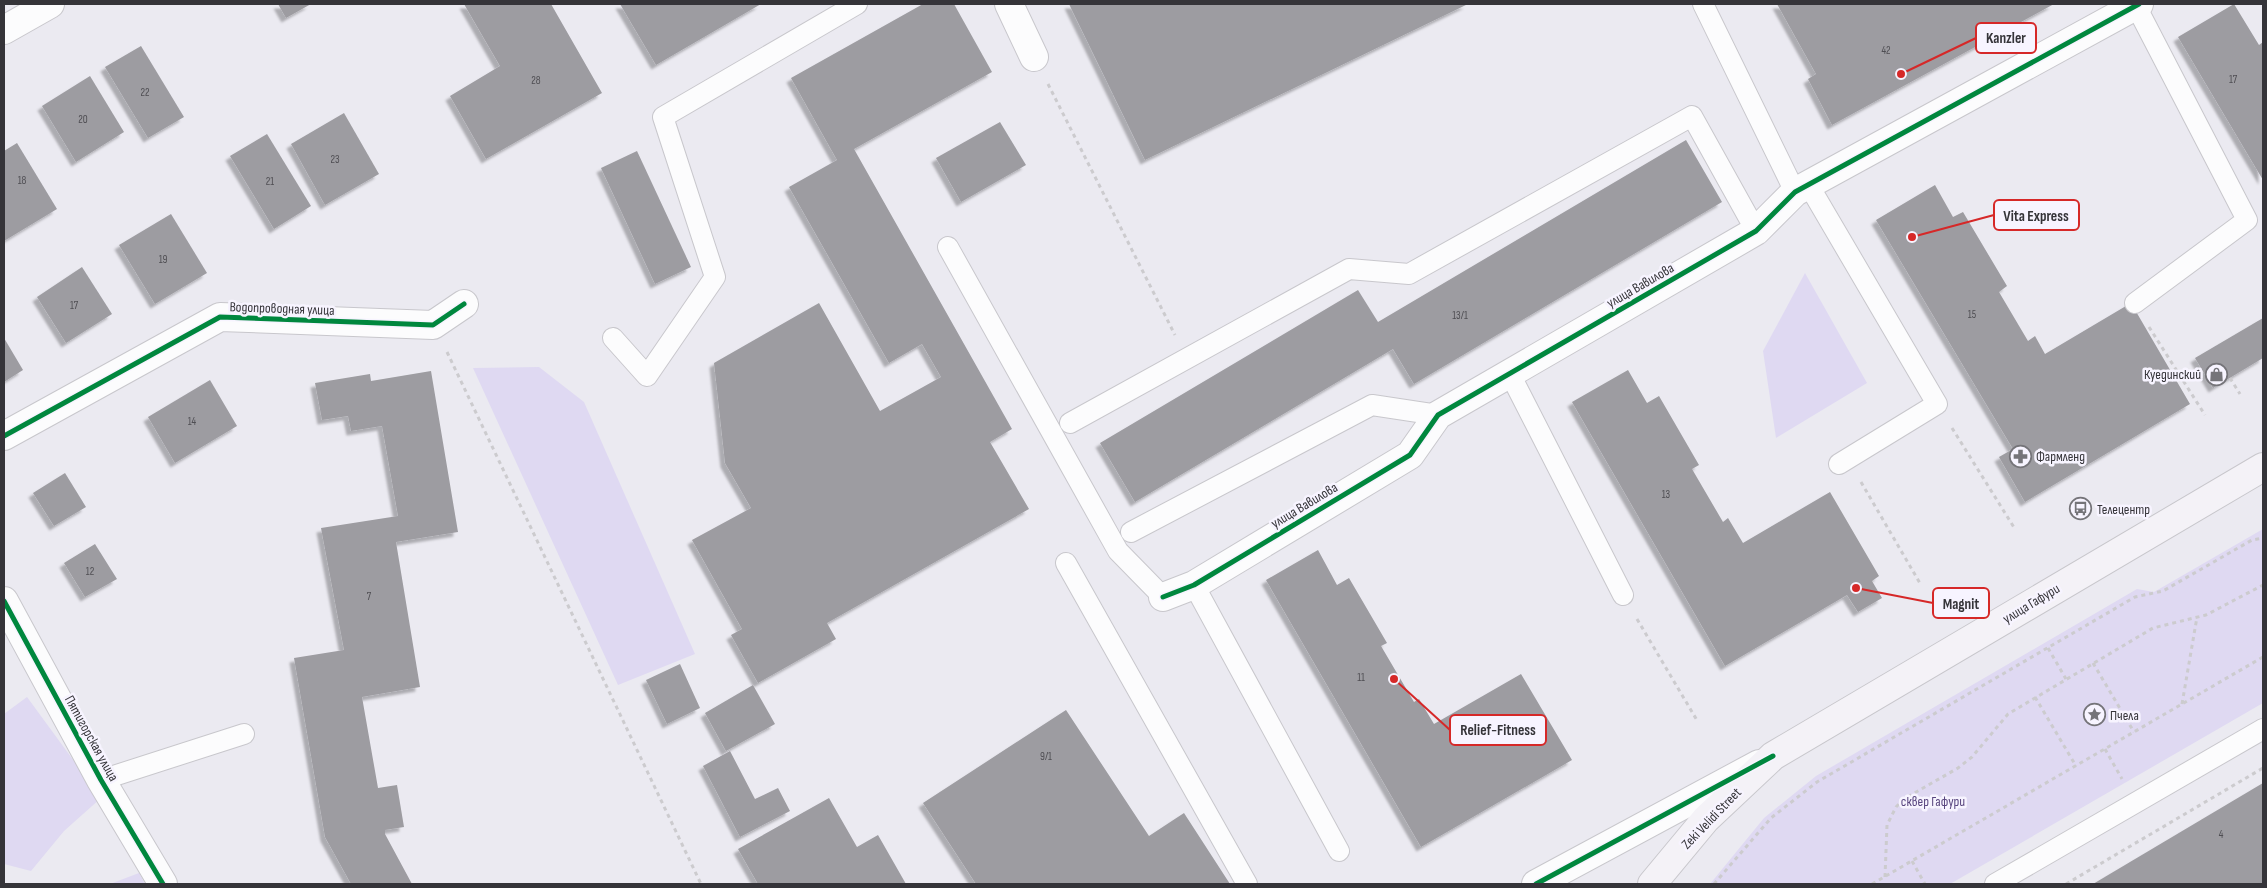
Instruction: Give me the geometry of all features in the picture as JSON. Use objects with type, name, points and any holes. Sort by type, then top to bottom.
[{"type":"main road","name":"улица Гафури","points":[[1773,756],[2263,466]]},
{"type":"main road","name":"Zeki Velidi Street","points":[[1652,884],[1706,819],[1773,756]]},
{"type":"street","points":[[4,30],[50,4]]},
{"type":"street","points":[[1009,4],[1034,57]]},
{"type":"street","name":"улица Вавилова","points":[[1162,598],[1194,586],[1410,455],[1438,415],[1756,230],[1801,188],[2138,5]]},
{"type":"street","points":[[433,325],[464,304]]},
{"type":"street","name":"Водопроводная улица","points":[[4,436],[220,317],[433,325]]},
{"type":"street","name":"Пятигорская улица","points":[[4,601],[101,780],[163,884]]},
{"type":"street","points":[[1536,884],[1773,756]]},
{"type":"lane","points":[[613,338],[648,376],[715,277],[663,117],[857,4]]},
{"type":"lane","points":[[1703,4],[1801,188],[1937,404],[1844,461]]},
{"type":"lane","points":[[2134,303],[2247,220],[2138,5]]},
{"type":"lane","points":[[1070,423],[1349,269],[1409,274],[1692,116],[1756,230]]},
{"type":"lane","points":[[948,247],[1118,550],[1162,598]]},
{"type":"lane","points":[[1510,374],[1623,595]]},
{"type":"lane","points":[[1131,532],[1372,405],[1438,415]]},
{"type":"lane","points":[[1066,563],[1247,884]]},
{"type":"lane","points":[[1194,586],[1339,851]]},
{"type":"lane","points":[[1995,884],[2263,729]]},
{"type":"lane","points":[[101,780],[244,734]]},
{"type":"path","points":[[1034,57],[1187,357]]},
{"type":"path","points":[[2134,303],[2205,415]]},
{"type":"path","points":[[433,325],[701,884]]},
{"type":"path","points":[[2230,378],[2240,394]]},
{"type":"path","points":[[1937,404],[2015,529]]},
{"type":"path","points":[[1844,461],[1921,585]]},
{"type":"path","points":[[1714,884],[1759,830],[1805,790],[2135,597],[2163,591],[2252,540],[2263,538]]},
{"type":"path","points":[[1885,877],[1887,825],[1896,806],[1958,768],[1972,757],[2008,714],[2154,628],[2197,618],[2263,585]]},
{"type":"path","points":[[1623,595],[1698,722]]},
{"type":"path","points":[[2182,704],[2197,618]]},
{"type":"path","points":[[2048,648],[2066,679]]},
{"type":"path","points":[[1872,884],[2263,657]]},
{"type":"path","points":[[2093,663],[2134,732]]},
{"type":"path","points":[[2035,697],[2076,766]]},
{"type":"path","points":[[2105,749],[2136,802]]},
{"type":"path","points":[[2066,884],[2263,768]]},
{"type":"path","points":[[1912,861],[1925,884]]},
{"type":"green space","points":[[1805,273],[1867,383],[1776,438],[1763,351]]},
{"type":"green space","points":[[539,367],[584,402],[695,654],[618,685],[473,368]]},
{"type":"green space","name":"сквер Гафури","points":[[2263,529],[2263,703],[1950,884],[1710,884],[1764,818],[1816,776],[2137,589],[2154,592]]},
{"type":"green space","points":[[27,697],[101,798],[64,831],[31,871],[4,864],[4,714]]},
{"type":"green space","points":[[139,873],[145,884],[110,884]]},
{"type":"building","points":[[278,4],[311,4],[286,18]]},
{"type":"building","points":[[464,4],[551,4],[602,93],[486,159],[450,96],[500,66]]},
{"type":"building","points":[[620,4],[761,4],[656,65]]},
{"type":"building","points":[[923,4],[954,4],[992,72],[854,149],[1012,429],[990,442],[1029,509],[827,623],[836,639],[758,683],[731,635],[742,629],[692,540],[751,508],[725,463],[714,363],[819,303],[880,411],[941,377],[922,344],[889,363],[789,187],[837,160],[791,78]]},
{"type":"building","points":[[1069,4],[1468,4],[1145,160]]},
{"type":"building","points":[[1777,4],[2054,4],[1832,125],[1808,79],[1816,74]]},
{"type":"building","points":[[2234,4],[2259,45],[2263,42],[2263,180],[2178,37]]},
{"type":"building","points":[[141,46],[184,117],[148,138],[105,67]]},
{"type":"building","points":[[90,76],[124,132],[76,162],[42,106]]},
{"type":"building","points":[[344,113],[379,174],[325,205],[291,144]]},
{"type":"building","points":[[1000,122],[1026,165],[961,202],[936,158]]},
{"type":"building","points":[[267,134],[311,206],[274,229],[230,156]]},
{"type":"building","points":[[1686,140],[1722,202],[1414,384],[1393,349],[1135,502],[1100,443],[1358,290],[1378,322]]},
{"type":"building","points":[[17,143],[57,209],[4,241],[4,151]]},
{"type":"building","points":[[637,151],[691,267],[655,284],[601,168]]},
{"type":"building","points":[[1935,185],[1953,217],[1963,212],[2007,286],[1999,292],[2028,341],[2035,336],[2045,354],[2131,303],[2190,404],[2025,502],[1999,457],[2013,449],[1876,220]]},
{"type":"building","points":[[171,214],[207,273],[155,304],[119,245]]},
{"type":"building","points":[[82,267],[112,314],[66,343],[37,297]]},
{"type":"building","points":[[2263,318],[2263,358],[2213,388],[2195,358]]},
{"type":"building","points":[[4,338],[23,370],[4,382]]},
{"type":"building","points":[[1628,370],[1647,403],[1659,396],[1699,465],[1692,469],[1723,522],[1728,518],[1743,543],[1830,492],[1879,576],[1872,581],[1882,598],[1858,612],[1847,595],[1725,666],[1572,402]]},
{"type":"building","points":[[431,371],[458,532],[396,542],[420,687],[362,697],[378,788],[397,785],[404,827],[385,830],[385,834],[412,884],[351,884],[325,837],[294,658],[344,650],[321,528],[398,516],[382,426],[351,431],[348,416],[322,420],[315,383],[370,374],[371,381]]},
{"type":"building","points":[[210,380],[237,426],[175,463],[148,417]]},
{"type":"building","points":[[65,473],[86,507],[54,526],[33,493]]},
{"type":"building","points":[[95,544],[117,579],[85,597],[64,563]]},
{"type":"building","points":[[1318,550],[1337,585],[1349,578],[1387,643],[1381,646],[1414,702],[1419,699],[1434,724],[1521,674],[1572,760],[1421,847],[1266,580]]},
{"type":"building","points":[[680,664],[700,708],[667,724],[646,680]]},
{"type":"building","points":[[753,685],[775,724],[726,751],[705,713]]},
{"type":"building","points":[[1066,710],[1149,836],[1184,813],[1230,884],[976,884],[923,803]]},
{"type":"building","points":[[730,751],[755,799],[778,788],[790,811],[740,837],[703,766]]},
{"type":"building","points":[[2263,783],[2263,884],[2093,884]]},
{"type":"building","points":[[829,798],[857,847],[878,835],[906,884],[758,884],[738,849]]},
{"type":"cycle path","points":[[1163,597],[1194,585],[1410,455],[1438,415],[1756,231],[1795,192],[2139,4]]},
{"type":"cycle path","points":[[4,436],[220,317],[433,325],[464,304]]},
{"type":"cycle path","points":[[4,601],[101,780],[163,884]]},
{"type":"cycle path","points":[[1536,884],[1773,756]]},
{"type":"place","name":"Kanzler","points":[[1901,74]]},
{"type":"place","name":"Vita Express","points":[[1912,237]]},
{"type":"place","name":"Куединский","points":[[2217,374]]},
{"type":"place","name":"Фармленд","points":[[2020,456]]},
{"type":"place","name":"Телецентр","points":[[2081,509]]},
{"type":"place","name":"Magnit","points":[[1856,588]]},
{"type":"place","name":"Relief-Fitness","points":[[1394,679]]},
{"type":"place","name":"Пчела","points":[[2094,715]]}]
